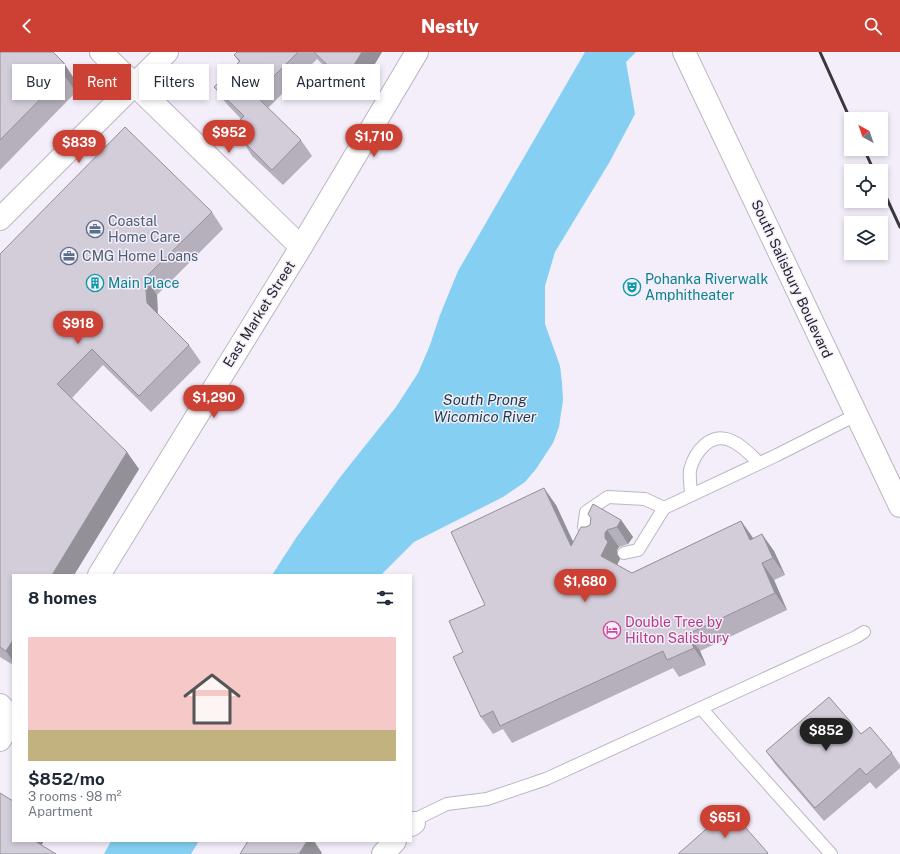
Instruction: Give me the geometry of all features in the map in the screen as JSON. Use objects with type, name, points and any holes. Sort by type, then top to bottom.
[{"type":"street","points":[[101,52],[301,247]]},
{"type":"street","points":[[0,219],[167,52]]},
{"type":"street","name":"East Market Street","points":[[99,574],[301,247],[418,52]]},
{"type":"street","name":"South Salisbury Boulevard","points":[[684,52],[900,506]]},
{"type":"street","points":[[0,705],[12,717]]},
{"type":"street","points":[[0,740],[12,720]]},
{"type":"street","points":[[383,854],[394,842]]},
{"type":"lane","points":[[624,553],[638,550],[664,508],[856,415]]},
{"type":"lane","points":[[691,495],[690,472],[694,456],[706,442],[720,438],[732,441],[759,463]]},
{"type":"lane","points":[[596,537],[584,527],[586,512],[608,497],[645,499],[664,508]]},
{"type":"lane","points":[[412,824],[418,818],[447,804],[487,799],[546,779],[864,632]]},
{"type":"lane","points":[[701,708],[828,853]]},
{"type":"water","name":"South Prong Wicomico River","points":[[585,52],[636,52],[626,62],[635,114],[609,163],[555,252],[545,286],[545,324],[560,366],[563,400],[559,427],[553,443],[536,469],[525,482],[503,497],[414,542],[382,574],[273,574],[296,538],[341,476],[396,407],[418,373],[458,271]]},
{"type":"water","points":[[110,842],[198,842],[191,854],[104,854]]},
{"type":"building","points":[[0,52],[53,52],[64,64],[12,64],[12,100],[39,100],[0,140]]},
{"type":"building","points":[[237,52],[298,52],[286,64],[282,64],[282,68],[274,76],[274,64],[237,64],[240,61],[234,55]]},
{"type":"building","points":[[314,52],[362,52],[355,64],[326,64]]},
{"type":"building","points":[[227,100],[260,100],[301,140],[272,170],[242,140],[249,132],[238,122],[244,116]]},
{"type":"building","points":[[125,127],[212,212],[145,278],[147,303],[189,345],[139,396],[92,349],[57,384],[127,452],[53,574],[12,574],[12,642],[6,651],[0,647],[0,254]]},
{"type":"building","name":"Double Tree by Hilton Salisbury","points":[[544,488],[571,546],[581,527],[590,525],[591,518],[588,514],[593,504],[621,520],[617,527],[607,530],[605,533],[605,538],[608,542],[601,556],[632,573],[741,521],[750,540],[762,534],[773,558],[762,563],[775,593],[688,634],[694,648],[667,660],[663,651],[500,726],[493,711],[481,717],[453,657],[463,652],[449,621],[485,605],[451,532]]},
{"type":"building","points":[[829,697],[861,734],[870,727],[892,753],[866,775],[860,768],[815,808],[766,751]]},
{"type":"building","points":[[0,793],[12,800],[12,842],[37,842],[56,854],[0,854]]},
{"type":"building","points":[[729,809],[768,853],[767,854],[678,854]]},
{"type":"building","points":[[247,842],[306,842],[299,854],[240,854]]},
{"type":"railway","points":[[820,52],[847,112]]},
{"type":"railway","points":[[867,156],[871,164]]},
{"type":"railway","points":[[888,201],[900,227]]},
{"type":"place","name":"Coastal Home Care","points":[[95,229]]},
{"type":"place","name":"CMG Home Loans","points":[[69,256]]},
{"type":"place","name":"Main Place","points":[[95,283]]},
{"type":"place","name":"Pohanka Riverwalk Amphitheater","points":[[632,287]]},
{"type":"place","name":"Double Tree by Hilton Salisbury","points":[[612,630]]}]
